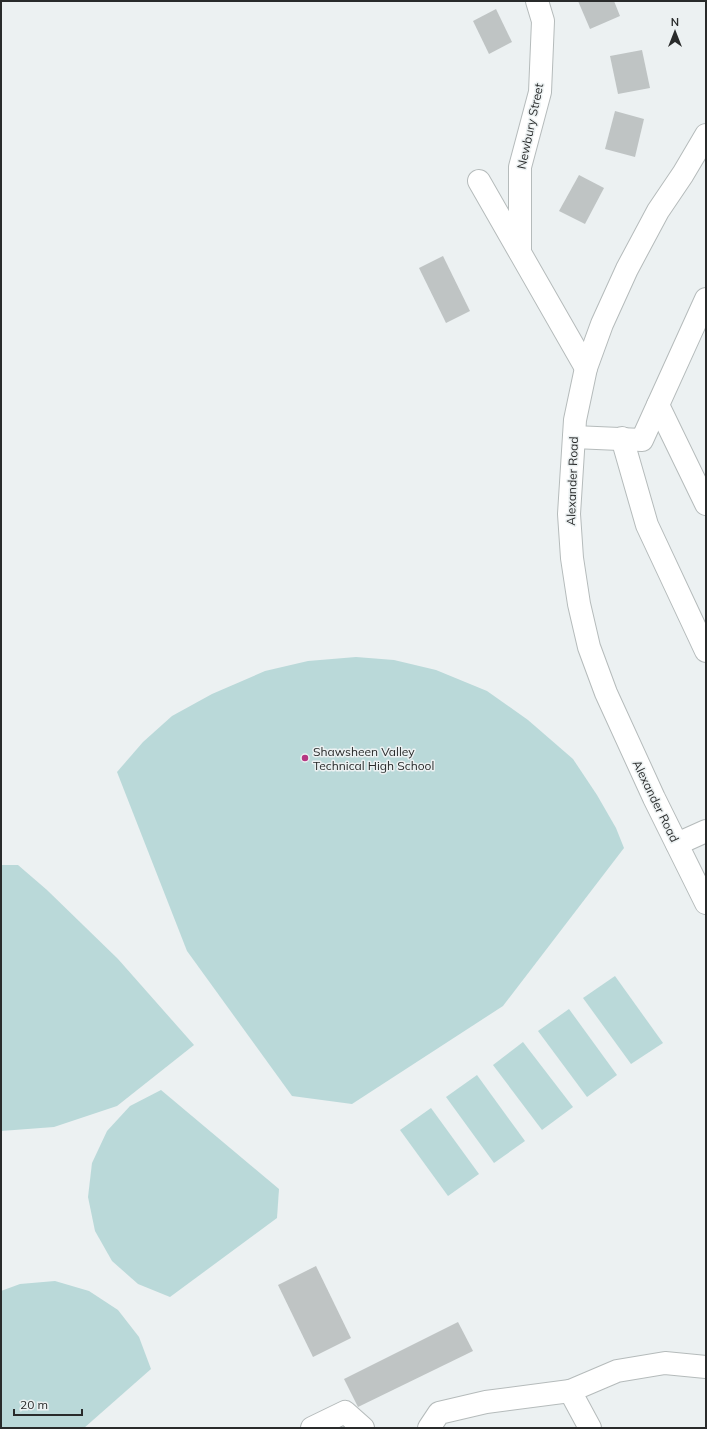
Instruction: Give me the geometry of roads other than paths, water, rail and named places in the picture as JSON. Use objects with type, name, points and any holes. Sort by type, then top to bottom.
[{"type":"street","name":"Newbury Street","points":[[520,252],[520,167],[540,92],[543,21],[537,1]]},
{"type":"street","name":"Alexander Road","points":[[706,135],[683,174],[658,211],[627,269],[602,324],[586,368],[575,420],[569,514],[572,558],[579,604],[589,647],[606,693],[654,798],[706,903]]},
{"type":"street","name":"Newbury Street","points":[[479,181],[586,368]]},
{"type":"street","points":[[574,437],[642,440],[706,299]]},
{"type":"street","points":[[658,405],[706,504]]},
{"type":"street","points":[[622,438],[647,525],[706,651]]},
{"type":"street","points":[[677,844],[706,831]]},
{"type":"street","points":[[429,1428],[439,1413],[486,1402],[570,1391],[617,1371],[665,1363],[706,1366]]},
{"type":"street","points":[[570,1391],[590,1428]]},
{"type":"street","points":[[312,1428],[345,1412],[363,1428]]},
{"type":"place","name":"Shawsheen Valley Technical High School","points":[[305,758]]}]
